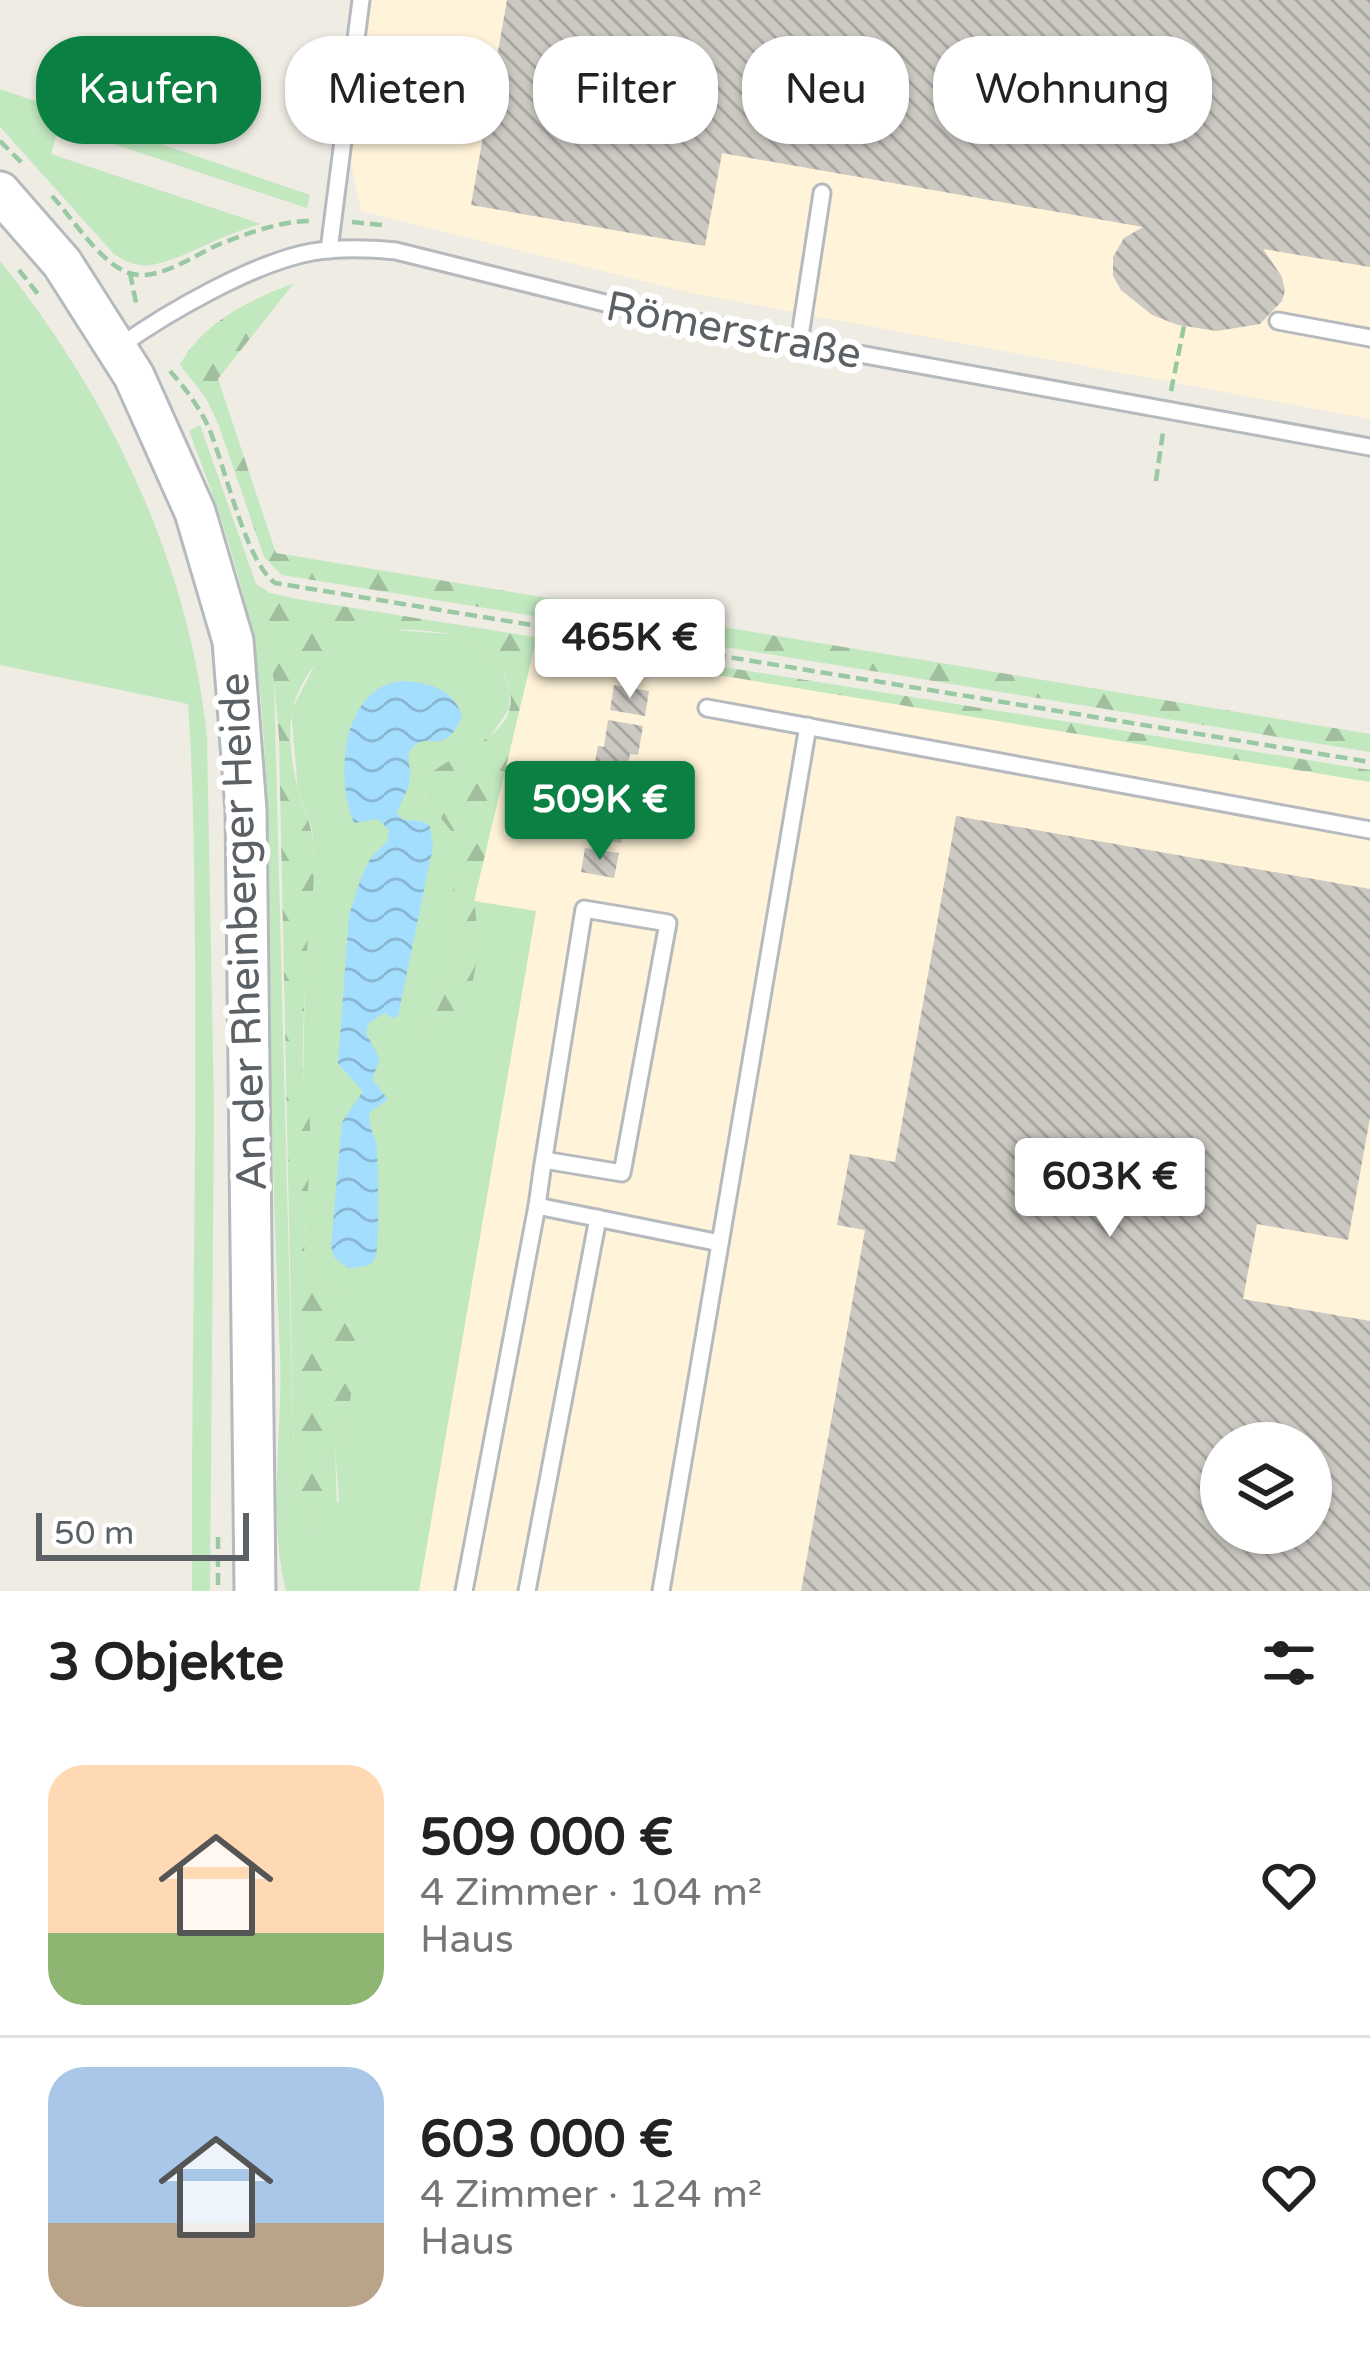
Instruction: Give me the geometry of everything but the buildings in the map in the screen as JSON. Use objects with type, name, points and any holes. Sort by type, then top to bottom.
[{"type":"street","name":"An der Rheinberger Heide","points":[[0,192],[132,338],[213,564],[233,641],[246,810],[255,1591]]},
{"type":"lane","points":[[329,250],[362,0]]},
{"type":"lane","points":[[799,343],[822,193]]},
{"type":"lane","name":"Römerstraße","points":[[132,338],[266,266],[329,250],[396,251],[614,305],[799,343],[1370,447]]},
{"type":"lane","points":[[1278,321],[1370,338]]},
{"type":"lane","points":[[707,708],[1370,830]]},
{"type":"lane","points":[[661,1591],[808,726]]},
{"type":"lane","points":[[464,1591],[537,1207],[544,1160],[584,909],[668,923],[622,1173],[544,1160]]},
{"type":"lane","points":[[537,1207],[720,1243]]},
{"type":"lane","points":[[527,1591],[598,1218]]},
{"type":"path","points":[[16,266],[41,297]]},
{"type":"path","points":[[130,273],[132,338],[158,354],[201,411],[257,564],[275,583],[1370,762]]},
{"type":"path","points":[[218,1532],[218,1591]]},
{"type":"shaded area","points":[[371,0],[1370,0],[1370,419],[696,294],[361,211],[351,161],[353,144],[509,144],[509,36],[367,36]]},
{"type":"shaded area","points":[[534,645],[1370,782],[1370,1591],[419,1591],[536,912],[474,901]]},
{"type":"green space","points":[[0,89],[36,101],[36,144],[54,144],[51,154],[261,224],[163,262],[131,263],[114,254],[0,127]]},
{"type":"green space","points":[[113,144],[161,144],[310,195],[307,208]]},
{"type":"green space","points":[[0,261],[76,368],[138,485],[183,608],[197,672],[207,737],[214,1111],[210,1591],[192,1591],[195,1031],[188,704],[0,665]]},
{"type":"green space","points":[[294,283],[218,379],[276,553],[1370,734],[1370,752],[282,575],[264,557],[206,398],[180,365],[215,325]]},
{"type":"green space","points":[[200,425],[256,584],[274,681],[294,1461],[310,1528],[319,1531],[339,1500],[335,1448],[346,1425],[362,1295],[328,1287],[304,1262],[310,1124],[303,1085],[305,976],[314,856],[312,830],[298,790],[291,711],[317,661],[344,640],[379,629],[462,635],[486,649],[501,667],[510,690],[509,709],[487,741],[429,775],[425,797],[458,840],[451,915],[454,954],[444,996],[422,1039],[480,947],[474,901],[536,911],[419,1591],[286,1591],[280,1562],[280,1356],[264,745],[245,604],[189,431]]},
{"type":"green space","points":[[256,584],[270,593],[297,599],[1370,770],[1370,782],[535,645],[474,901],[480,947],[462,1031],[437,1057],[424,1048],[422,1039],[444,996],[454,954],[451,915],[457,840],[423,788],[429,776],[496,730],[508,714],[510,694],[493,657],[475,642],[452,634],[377,632],[330,651],[306,677],[293,706],[290,730],[314,854],[303,1044],[310,1126],[304,1262],[321,1282],[362,1294],[366,1304],[346,1425],[335,1448],[337,1513],[320,1531],[310,1528],[294,1461],[279,738]]},
{"type":"water","points":[[401,681],[438,688],[462,716],[444,740],[421,742],[412,748],[409,783],[397,812],[403,820],[430,826],[433,847],[398,1016],[384,1013],[369,1023],[366,1033],[380,1059],[372,1079],[388,1099],[369,1118],[377,1149],[378,1240],[372,1262],[348,1268],[334,1257],[331,1246],[342,1122],[363,1091],[338,1064],[349,915],[362,875],[388,840],[389,830],[378,819],[354,823],[345,760],[355,717],[366,700],[381,687]]}]
